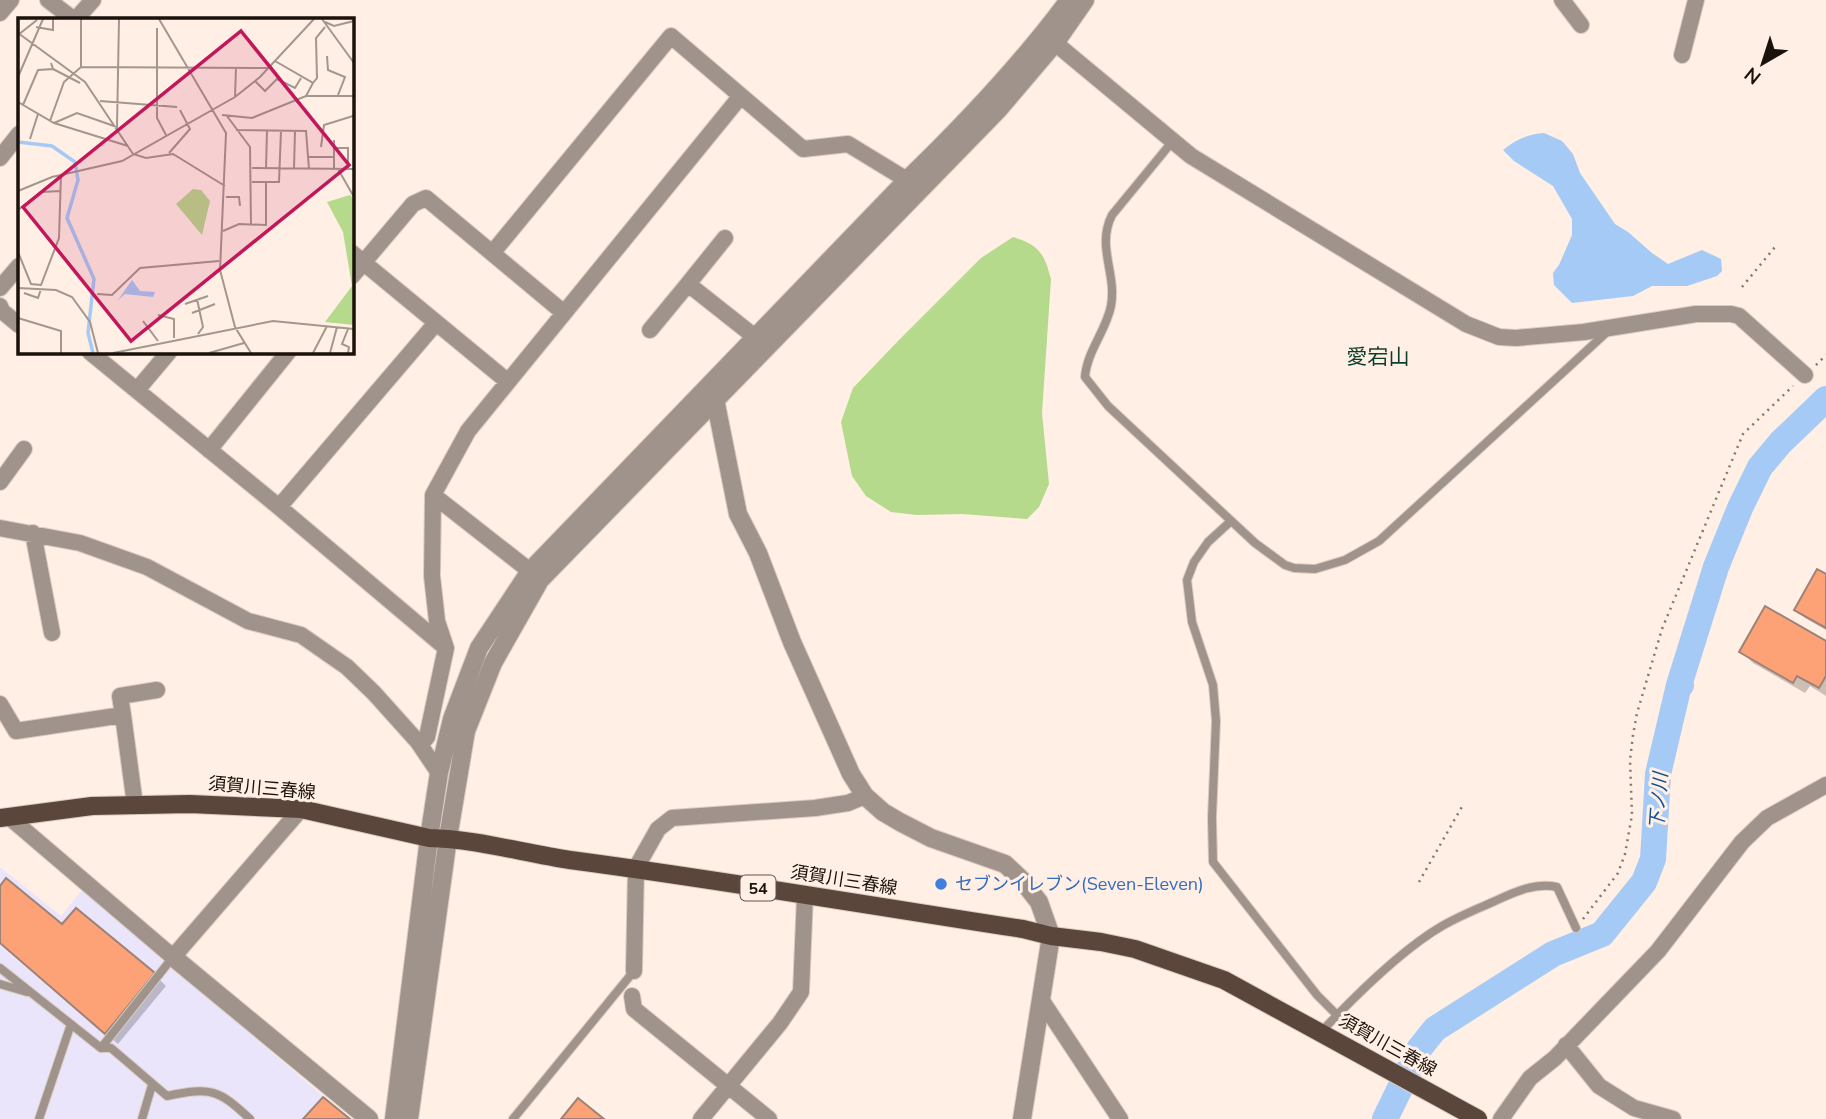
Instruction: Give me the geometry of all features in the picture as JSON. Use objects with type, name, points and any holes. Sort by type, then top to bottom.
[{"type":"main road","name":"須賀川三春線","points":[[5,818],[92,806],[190,804],[301,809],[429,838],[448,838],[527,854],[1101,942],[1135,949],[1224,980],[1478,1119]]},
{"type":"street","points":[[0,13],[11,0]]},
{"type":"street","points":[[48,0],[74,18]]},
{"type":"street","points":[[76,18],[93,0]]},
{"type":"street","points":[[409,1119],[448,838],[466,731],[493,663],[541,580],[711,393],[755,337],[907,180],[970,120],[1069,0]]},
{"type":"street","points":[[394,1119],[439,773],[452,719],[480,648],[530,570],[998,110],[1055,43],[1085,0]]},
{"type":"street","points":[[1562,0],[1581,25]]},
{"type":"street","points":[[1682,55],[1696,0]]},
{"type":"street","points":[[493,252],[671,36],[803,149],[848,144],[907,180]]},
{"type":"street","points":[[1055,43],[1172,142],[1466,324],[1499,337],[1516,338],[1696,314],[1731,314],[1738,316],[1805,375]]},
{"type":"street","points":[[419,745],[427,737],[446,648],[437,621],[432,576],[433,495],[468,431],[740,97]]},
{"type":"street","points":[[3,150],[18,135]]},
{"type":"street","points":[[507,381],[358,258],[413,204],[426,198],[564,313]]},
{"type":"street","points":[[650,330],[725,238]]},
{"type":"street","points":[[0,288],[18,267]]},
{"type":"street","points":[[688,284],[755,337]]},
{"type":"street","points":[[0,306],[18,324]]},
{"type":"street","points":[[279,507],[436,323]]},
{"type":"street","points":[[92,354],[446,648]]},
{"type":"street","points":[[137,390],[167,354]]},
{"type":"street","points":[[209,450],[286,354]]},
{"type":"street","points":[[711,393],[738,514],[758,554],[838,749],[865,796],[883,812],[931,838],[1005,864],[1039,902],[1051,936],[1022,1119]]},
{"type":"street","points":[[0,482],[24,449]]},
{"type":"street","points":[[433,495],[530,570]]},
{"type":"street","points":[[0,528],[80,543],[147,567],[248,621],[301,635],[347,667],[374,693],[419,745],[439,773]]},
{"type":"street","points":[[33,533],[52,633]]},
{"type":"street","points":[[135,805],[120,696],[157,690]]},
{"type":"street","points":[[0,704],[16,731],[123,715]]},
{"type":"street","points":[[1501,1119],[1530,1079],[1555,1058],[1658,951],[1742,842],[1767,818],[1826,785]]},
{"type":"street","points":[[634,971],[636,869],[658,829],[672,818],[815,808],[848,803],[865,796]]},
{"type":"street","points":[[173,957],[301,809]]},
{"type":"street","points":[[5,818],[369,1119]]},
{"type":"street","points":[[701,1119],[780,1023],[801,992],[805,895]]},
{"type":"street","points":[[632,996],[634,1009],[769,1119]]},
{"type":"street","points":[[1042,1001],[1120,1119]]},
{"type":"street","points":[[1566,1045],[1600,1086],[1634,1108],[1673,1119]]},
{"type":"lane","points":[[1172,142],[1112,215],[1107,225],[1105,244],[1112,297],[1110,309],[1091,352],[1085,377],[1108,405],[1231,521],[1275,559],[1294,568],[1328,567],[1362,552],[1391,531],[1612,327]]},
{"type":"lane","points":[[1231,521],[1208,542],[1194,562],[1187,580],[1192,622],[1213,685],[1216,721],[1213,862],[1317,995],[1338,1016]]},
{"type":"lane","points":[[1321,1032],[1398,960],[1442,926],[1511,894],[1531,887],[1557,887],[1576,928]]},
{"type":"lane","points":[[101,1048],[173,957]]},
{"type":"lane","points":[[0,968],[101,1048],[111,1048],[167,1096],[198,1090],[226,1096],[250,1119]]},
{"type":"lane","points":[[513,1119],[634,971]]},
{"type":"lane","points":[[0,984],[33,993]]},
{"type":"lane","points":[[39,1119],[71,1024]]},
{"type":"lane","points":[[142,1119],[152,1085]]},
{"type":"path","points":[[1742,287],[1775,247]]},
{"type":"path","points":[[1576,928],[1618,873],[1625,854],[1632,815],[1630,760],[1637,713],[1662,629],[1743,434],[1805,375]]},
{"type":"path","points":[[1419,882],[1464,803]]},
{"type":"shaded area","points":[[0,867],[61,916],[82,890],[350,1119],[0,1119]]},
{"type":"green space","points":[[1013,237],[1029,243],[1039,251],[1051,279],[1042,413],[1049,484],[1039,507],[1027,519],[891,512],[866,496],[852,476],[841,422],[853,388],[981,258]]},
{"type":"water","points":[[1544,133],[1562,141],[1573,154],[1580,173],[1615,224],[1652,253],[1668,264],[1702,250],[1721,259],[1722,271],[1717,276],[1687,286],[1652,286],[1633,296],[1572,303],[1554,285],[1553,273],[1572,235],[1572,219],[1553,186],[1514,161],[1503,150],[1522,138]]},
{"type":"building","points":[[1817,569],[1826,574],[1826,628],[1794,610]]},
{"type":"building","points":[[1765,606],[1826,641],[1826,676],[1819,688],[1797,676],[1793,683],[1739,652]]},
{"type":"building","points":[[6,878],[62,924],[76,908],[155,973],[105,1034],[0,943],[0,886]]},
{"type":"building","points":[[323,1097],[350,1119],[303,1119]]},
{"type":"building","points":[[578,1098],[604,1119],[561,1119]]},
{"type":"waterway","name":"下ノ川","points":[[1385,1119],[1419,1049],[1435,1029],[1553,954],[1602,934],[1644,882],[1653,859],[1658,774],[1679,685],[1716,567],[1760,467],[1781,442],[1826,399]]},
{"type":"place","name":"セブンイレブン(Seven-Eleven)","points":[[941,884]]},
{"type":"district","name":"愛宕山","points":[[1378,357]]}]
